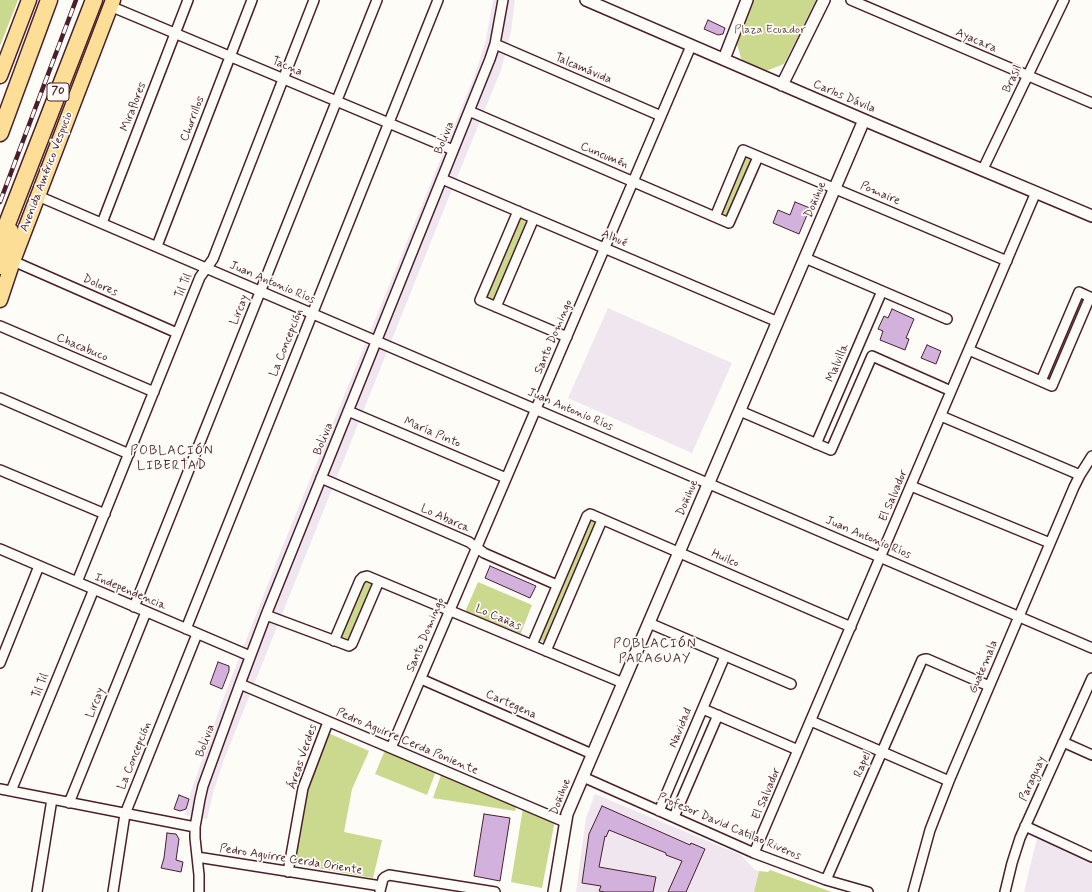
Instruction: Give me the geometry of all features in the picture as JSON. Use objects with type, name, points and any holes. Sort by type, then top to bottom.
[{"type":"highway","points":[[0,133],[49,0]]},
{"type":"highway","name":"70","points":[[0,242],[94,0]]},
{"type":"highway","points":[[7,263],[22,183]]},
{"type":"main road","points":[[0,76],[29,0]]},
{"type":"main road","name":"Avenida Américo Vespucio","points":[[0,300],[7,263],[38,196],[112,3]]},
{"type":"street","name":"Miraflores","points":[[102,223],[188,0]]},
{"type":"street","name":"Chorrillos","points":[[157,246],[252,0]]},
{"type":"street","name":"Til Til","points":[[77,582],[200,277],[213,259],[314,0]]},
{"type":"street","name":"Lircay","points":[[134,607],[377,0]]},
{"type":"street","name":"La Concepción","points":[[186,629],[438,0]]},
{"type":"street","name":"Bolivia","points":[[199,892],[195,827],[203,786],[266,615],[490,59],[495,44],[503,0]]},
{"type":"street","name":"Carlos Dávila","points":[[586,0],[782,85],[1092,216]]},
{"type":"street","points":[[724,59],[747,0]]},
{"type":"street","points":[[782,85],[824,0]]},
{"type":"street","name":"Ayacara","points":[[851,0],[1092,103]]},
{"type":"street","name":"Brasil","points":[[983,169],[1064,0]]},
{"type":"street","name":"Tacna","points":[[112,3],[175,33],[453,150]]},
{"type":"street","name":"Talcamávida","points":[[495,44],[661,116]]},
{"type":"street","name":"Santo Domingo","points":[[391,748],[692,46]]},
{"type":"street","name":"Cuncumén","points":[[469,111],[729,223],[758,156]]},
{"type":"street","name":"Doñihue","points":[[554,892],[567,814],[864,120]]},
{"type":"street","name":"Pomaire","points":[[715,217],[743,150],[1007,261]]},
{"type":"street","name":"Alhué","points":[[442,179],[778,322]]},
{"type":"street","name":"El Salvador","points":[[754,853],[1036,192]]},
{"type":"street","name":"Juan Antonio Ríos","points":[[38,196],[1092,648]]},
{"type":"street","points":[[518,211],[480,300],[567,337]]},
{"type":"street","points":[[496,307],[534,218]]},
{"type":"street","points":[[805,258],[947,319]]},
{"type":"street","name":"Dolores","points":[[7,263],[178,333]]},
{"type":"street","name":"Malvilla","points":[[816,444],[882,291]]},
{"type":"street","points":[[969,350],[1052,386],[1091,298],[1079,292],[1041,381]]},
{"type":"street","name":"Chacabuco","points":[[0,326],[154,392]]},
{"type":"street","points":[[740,411],[831,450],[872,356],[952,390]]},
{"type":"street","points":[[0,398],[129,454]]},
{"type":"street","name":"María Pinto","points":[[348,411],[506,478]]},
{"type":"street","points":[[941,416],[1080,475]]},
{"type":"street","name":"Guatemala","points":[[913,892],[930,830],[949,781],[1074,487],[1092,456]]},
{"type":"street","points":[[0,470],[105,514]]},
{"type":"street","name":"Lo Abarca","points":[[321,478],[469,542],[484,553],[557,585]]},
{"type":"street","points":[[911,486],[1050,543]]},
{"type":"street","name":"Huilco","points":[[557,585],[587,516],[589,515],[851,627]]},
{"type":"street","points":[[546,651],[602,520]]},
{"type":"street","name":"Independencia","points":[[0,549],[250,656]]},
{"type":"street","points":[[0,663],[39,566]]},
{"type":"street","name":"Lo Cañas","points":[[334,641],[360,580],[367,576],[623,683]]},
{"type":"street","points":[[266,615],[349,646],[352,644],[380,581]]},
{"type":"street","points":[[532,645],[557,585]]},
{"type":"street","name":"Til Til","points":[[11,792],[94,589]]},
{"type":"street","name":"Lircay","points":[[69,803],[146,612]]},
{"type":"street","points":[[649,623],[791,684]]},
{"type":"street","name":"La Concepción","points":[[113,892],[125,814],[197,634]]},
{"type":"street","name":"Navidad","points":[[659,811],[725,656]]},
{"type":"street","name":"Rapel","points":[[826,880],[923,659],[989,686]]},
{"type":"street","name":"Paraguay","points":[[1005,892],[1016,850],[1025,826],[1092,678]]},
{"type":"street","name":"Cartegena","points":[[421,679],[592,754]]},
{"type":"street","name":"Pedro Aguirre Cerda Poniente","points":[[240,684],[565,822]]},
{"type":"street","points":[[703,709],[798,750]]},
{"type":"street","points":[[674,817],[718,715]]},
{"type":"street","points":[[811,721],[949,781]]},
{"type":"street","name":"Áreas Verdes","points":[[288,872],[303,788],[328,722]]},
{"type":"street","points":[[1063,742],[1092,755]]},
{"type":"street","name":"Profesor David Catilao Riveros","points":[[583,777],[754,853],[826,880],[868,892]]},
{"type":"street","points":[[0,789],[195,827]]},
{"type":"street","points":[[37,892],[52,799]]},
{"type":"street","points":[[1025,826],[1092,857]]},
{"type":"street","name":"Pedro Aguirre Cerda Oriente","points":[[197,857],[380,889]]},
{"type":"street","points":[[380,889],[385,876],[392,876],[495,892]]},
{"type":"shaded area","points":[[493,0],[515,0],[511,31],[501,70],[223,762],[207,819],[185,815],[190,795],[222,702],[280,553],[474,77],[486,40]]},
{"type":"shaded area","points":[[608,308],[732,363],[692,453],[568,398]]},
{"type":"shaded area","points":[[595,794],[741,855],[755,870],[759,871],[754,892],[576,892],[586,818]]},
{"type":"shaded area","points":[[1037,838],[1092,863],[1092,892],[1024,892]]},
{"type":"green space","points":[[0,0],[18,0],[0,46]]},
{"type":"green space","name":"Plaza Ecuador","points":[[753,0],[816,0],[784,64],[766,71],[742,61],[736,41]]},
{"type":"green space","points":[[744,154],[754,158],[728,219],[718,215]]},
{"type":"green space","points":[[518,218],[529,223],[496,301],[486,297]]},
{"type":"green space","points":[[1079,299],[1085,302],[1051,380],[1044,377]]},
{"type":"green space","points":[[590,518],[599,522],[548,643],[537,639]]},
{"type":"green space","points":[[367,579],[373,582],[374,585],[347,643],[340,638],[364,582]]},
{"type":"green space","points":[[478,582],[532,605],[520,635],[465,612]]},
{"type":"green space","points":[[326,732],[369,751],[352,789],[344,832],[382,840],[373,878],[288,863],[302,789]]},
{"type":"green space","points":[[385,750],[436,771],[427,795],[375,774]]},
{"type":"green space","points":[[441,775],[517,805],[515,811],[433,798]]},
{"type":"green space","points":[[523,808],[555,820],[542,888],[511,882]]},
{"type":"green space","points":[[770,870],[832,892],[754,892],[759,871],[768,872]]},
{"type":"building","points":[[708,20],[725,28],[723,34],[718,35],[704,29]]},
{"type":"building","points":[[795,202],[810,208],[799,234],[773,223],[778,210],[790,215]]},
{"type":"building","points":[[892,309],[914,319],[906,338],[909,339],[905,350],[880,340],[883,331],[878,329],[884,316],[888,318]]},
{"type":"building","points":[[927,345],[941,351],[936,364],[921,358]]},
{"type":"building","points":[[490,566],[536,586],[530,598],[485,578]]},
{"type":"building","points":[[218,662],[229,666],[229,671],[222,689],[210,684]]},
{"type":"building","points":[[179,795],[189,799],[186,809],[180,811],[174,809]]},
{"type":"building","points":[[602,806],[690,845],[691,843],[705,849],[686,892],[668,892],[682,861],[609,830],[606,837],[605,836],[599,867],[656,877],[653,892],[605,892],[599,891],[601,886],[582,883],[589,834]]},
{"type":"building","points":[[484,814],[510,818],[500,881],[474,876]]},
{"type":"building","points":[[167,833],[176,834],[179,839],[176,860],[183,862],[181,872],[161,868],[164,858]]},
{"type":"railway","points":[[0,202],[76,0]]},
{"type":"district","name":"POBLACIÓN LIBERTAD","points":[[172,458]]},
{"type":"district","name":"POBLACIÓN PARAGUAY","points":[[655,652]]}]
